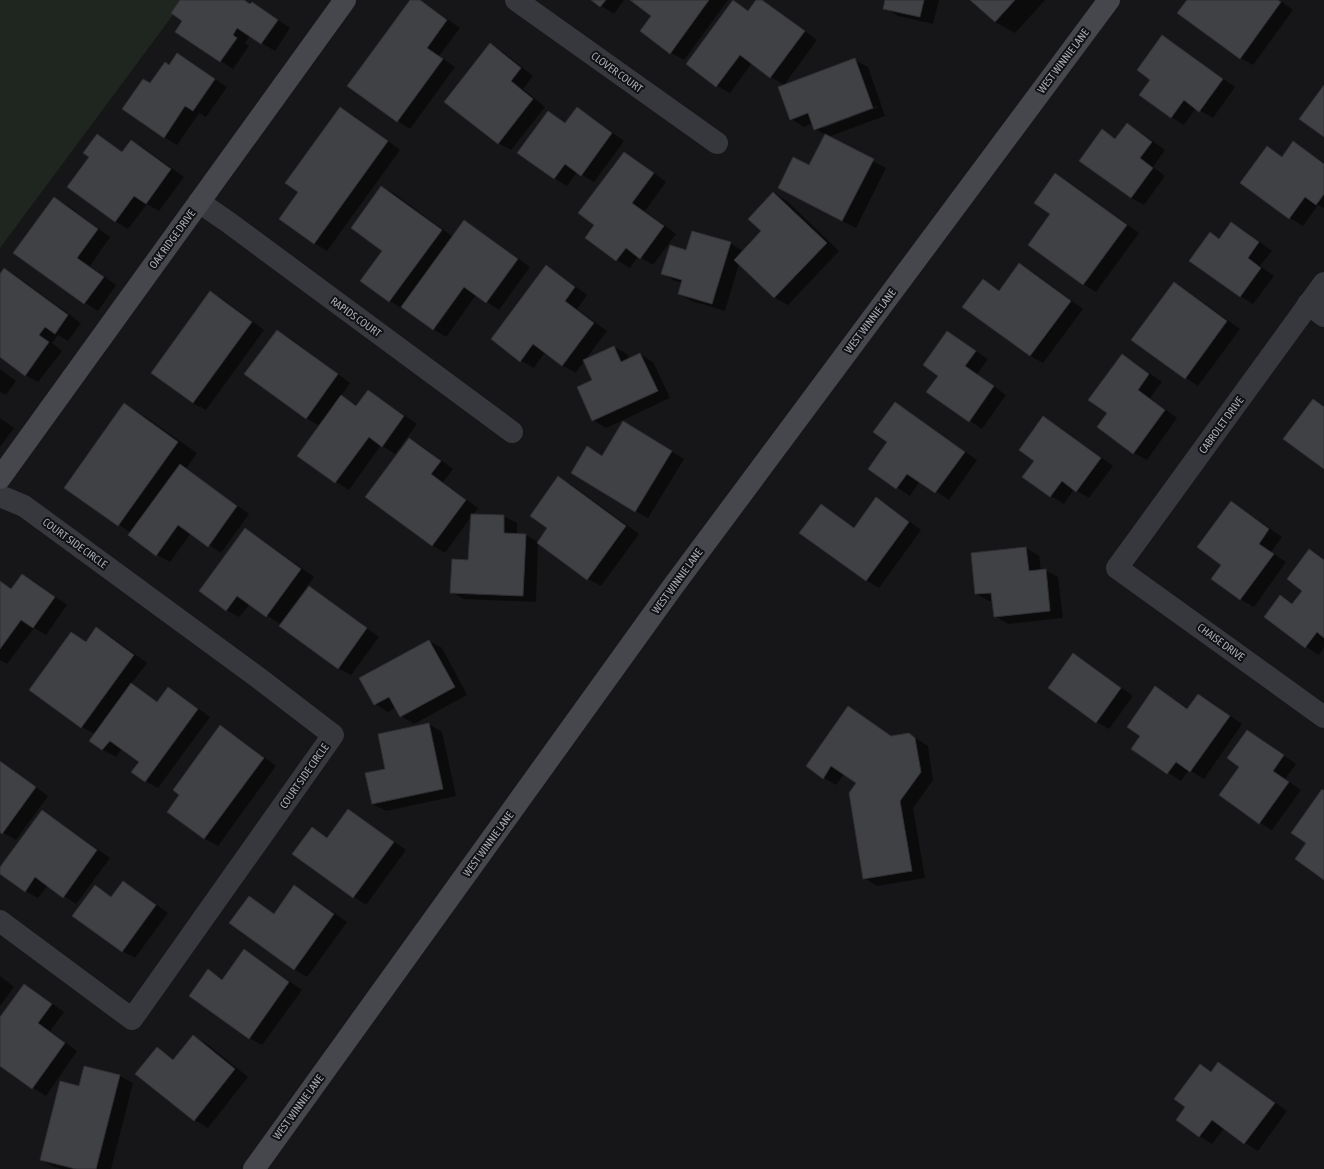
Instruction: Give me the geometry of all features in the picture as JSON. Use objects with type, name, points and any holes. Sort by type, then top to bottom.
[{"type":"street","name":"OAK RIDGE DRIVE","points":[[0,478],[345,0]]},
{"type":"street","name":"CLOVER COURT","points":[[516,0],[717,143]]},
{"type":"street","name":"WEST WINNIE LANE","points":[[254,1169],[674,585],[1109,0]]},
{"type":"street","name":"RAPIDS COURT","points":[[199,202],[512,432]]},
{"type":"street","name":"CABROLET DRIVE","points":[[1117,568],[1316,310],[1324,283]]},
{"type":"street","name":"COURT SIDE CIRCLE","points":[[0,496],[24,506],[260,679],[333,735],[132,1019],[0,921]]},
{"type":"street","name":"CHAISE DRIVE","points":[[1117,568],[1324,717]]},
{"type":"shaded area","points":[[0,0],[184,0],[0,248]]},
{"type":"building","points":[[180,0],[244,0],[250,4],[252,2],[278,20],[261,44],[237,28],[233,35],[237,38],[220,62],[175,32],[182,21],[171,13]]},
{"type":"building","points":[[410,0],[420,0],[447,20],[427,48],[443,59],[397,122],[347,86]]},
{"type":"building","points":[[591,0],[606,0],[600,7]]},
{"type":"building","points":[[630,0],[709,0],[670,54],[640,31],[651,16]]},
{"type":"building","points":[[733,0],[748,11],[756,0],[762,0],[805,31],[770,78],[740,55],[716,87],[686,64]]},
{"type":"building","points":[[885,0],[924,0],[920,17],[883,9]]},
{"type":"building","points":[[970,0],[1015,0],[995,22]]},
{"type":"building","points":[[1187,0],[1278,0],[1281,2],[1240,59],[1177,13]]},
{"type":"building","points":[[1162,35],[1223,79],[1199,112],[1184,100],[1171,118],[1139,95],[1150,80],[1137,70]]},
{"type":"building","points":[[490,43],[521,68],[511,81],[533,99],[498,144],[444,102]]},
{"type":"building","points":[[177,53],[215,79],[193,111],[185,106],[164,138],[122,109],[143,79],[150,83],[165,62],[169,65]]},
{"type":"building","points":[[855,58],[873,108],[814,130],[808,113],[790,120],[778,87]]},
{"type":"building","points":[[1324,85],[1324,137],[1299,119]]},
{"type":"building","points":[[340,107],[388,141],[314,244],[279,219],[298,192],[285,183]]},
{"type":"building","points":[[577,107],[612,133],[581,176],[565,164],[554,179],[517,153],[548,111],[565,123]]},
{"type":"building","points":[[1127,123],[1152,142],[1140,158],[1153,168],[1131,198],[1079,161],[1102,129],[1115,139]]},
{"type":"building","points":[[97,134],[122,152],[131,140],[171,169],[146,204],[134,196],[115,222],[67,187],[89,157],[83,153]]},
{"type":"building","points":[[825,134],[874,159],[842,221],[778,188],[793,157],[809,165]]},
{"type":"building","points":[[1293,141],[1324,164],[1324,194],[1316,205],[1305,197],[1289,219],[1240,183],[1267,146],[1282,157]]},
{"type":"building","points":[[624,152],[654,173],[632,203],[664,226],[640,259],[626,248],[616,261],[585,238],[594,225],[578,213]]},
{"type":"building","points":[[1055,173],[1127,225],[1083,285],[1028,245],[1050,214],[1034,203]]},
{"type":"building","points":[[381,186],[442,230],[389,302],[360,281],[382,251],[351,228]]},
{"type":"building","points":[[773,192],[827,243],[774,298],[734,260],[761,231],[748,219]]},
{"type":"building","points":[[54,197],[98,229],[77,258],[104,277],[84,304],[13,253]]},
{"type":"building","points":[[464,220],[518,259],[486,303],[464,287],[433,330],[401,307]]},
{"type":"building","points":[[1231,222],[1259,242],[1248,258],[1261,268],[1240,297],[1189,261],[1210,232],[1219,239]]},
{"type":"building","points":[[692,231],[731,242],[712,304],[678,294],[682,280],[661,274],[670,245],[686,250]]},
{"type":"building","points":[[1019,263],[1071,301],[1030,356],[962,307],[983,279],[999,291]]},
{"type":"building","points":[[546,265],[575,287],[565,301],[594,323],[562,366],[533,344],[520,362],[491,339]]},
{"type":"building","points":[[4,268],[68,315],[55,334],[45,327],[39,335],[49,342],[25,376],[0,357],[0,274]]},
{"type":"building","points":[[1174,282],[1227,321],[1185,379],[1131,340]]},
{"type":"building","points":[[210,291],[252,322],[193,403],[151,373]]},
{"type":"building","points":[[277,330],[338,374],[306,419],[244,374]]},
{"type":"building","points":[[947,331],[976,351],[965,366],[994,386],[969,422],[926,392],[938,376],[923,365]]},
{"type":"building","points":[[614,346],[621,362],[640,353],[658,391],[592,421],[577,387],[592,380],[583,360]]},
{"type":"building","points":[[1122,354],[1149,374],[1138,390],[1165,410],[1133,454],[1097,427],[1107,413],[1088,400]]},
{"type":"building","points":[[368,390],[404,416],[382,447],[369,437],[335,483],[297,456],[341,395],[356,406]]},
{"type":"building","points":[[1313,399],[1324,407],[1324,469],[1283,439]]},
{"type":"building","points":[[895,402],[965,452],[935,493],[907,474],[896,489],[868,469],[887,442],[873,432]]},
{"type":"building","points":[[124,403],[178,442],[118,526],[64,488]]},
{"type":"building","points":[[1043,416],[1101,458],[1076,492],[1062,481],[1050,497],[1022,477],[1034,461],[1019,450]]},
{"type":"building","points":[[623,421],[672,451],[635,512],[571,473],[587,446],[602,456]]},
{"type":"building","points":[[409,438],[441,461],[431,474],[466,500],[432,546],[365,497]]},
{"type":"building","points":[[180,464],[237,506],[208,547],[178,525],[156,556],[128,535]]},
{"type":"building","points":[[558,476],[626,526],[587,580],[537,543],[547,528],[530,516]]},
{"type":"building","points":[[876,497],[909,522],[866,581],[799,533],[821,504],[854,528]]},
{"type":"building","points":[[1231,501],[1269,529],[1259,544],[1274,554],[1240,600],[1211,579],[1221,565],[1197,547]]},
{"type":"building","points":[[471,514],[504,515],[504,533],[526,534],[523,596],[450,593],[452,559],[468,560]]},
{"type":"building","points":[[245,528],[301,569],[266,617],[237,596],[226,611],[199,591]]},
{"type":"building","points":[[1026,547],[1029,571],[1046,569],[1050,611],[994,617],[991,593],[975,594],[971,553]]},
{"type":"building","points":[[1309,549],[1324,560],[1324,638],[1317,632],[1305,648],[1264,617],[1280,595],[1292,604],[1302,591],[1287,579]]},
{"type":"building","points":[[22,574],[55,597],[33,628],[21,620],[0,649],[0,581],[11,589]]},
{"type":"building","points":[[309,586],[367,628],[338,669],[279,626]]},
{"type":"building","points":[[96,627],[134,655],[81,728],[29,690],[71,632],[86,642]]},
{"type":"building","points":[[429,640],[455,687],[400,717],[389,697],[374,705],[359,678]]},
{"type":"building","points":[[1073,653],[1121,688],[1096,723],[1048,688]]},
{"type":"building","points":[[131,683],[157,702],[168,687],[198,709],[145,782],[131,772],[139,762],[110,741],[102,750],[89,741]]},
{"type":"building","points":[[1155,686],[1187,709],[1198,694],[1230,716],[1190,772],[1176,762],[1167,774],[1131,749],[1140,736],[1127,727]]},
{"type":"building","points":[[848,706],[891,736],[909,733],[915,738],[921,772],[900,801],[912,871],[863,879],[849,793],[856,783],[831,766],[823,779],[806,766]]},
{"type":"building","points":[[429,723],[443,789],[372,804],[365,773],[385,769],[378,734]]},
{"type":"building","points":[[220,725],[264,758],[204,839],[167,812],[179,795],[173,790]]},
{"type":"building","points":[[1247,730],[1284,755],[1273,771],[1289,782],[1259,824],[1219,795],[1239,767],[1227,758]]},
{"type":"building","points":[[0,761],[36,787],[2,834],[0,832]]},
{"type":"building","points":[[1322,789],[1324,791],[1324,880],[1295,859],[1306,843],[1291,833]]},
{"type":"building","points":[[348,809],[394,842],[353,898],[292,854],[312,827],[327,838]]},
{"type":"building","points":[[42,810],[97,850],[63,898],[35,877],[25,892],[0,874],[0,867]]},
{"type":"building","points":[[123,881],[156,905],[122,952],[72,916],[95,885],[111,897]]},
{"type":"building","points":[[294,885],[334,914],[294,970],[229,923],[249,896],[274,914]]},
{"type":"building","points":[[244,949],[289,982],[249,1039],[189,996],[208,969],[222,980]]},
{"type":"building","points":[[24,984],[52,1004],[38,1023],[65,1043],[32,1089],[0,1066],[0,1017]]},
{"type":"building","points":[[193,1035],[235,1069],[194,1121],[135,1074],[157,1047],[173,1060]]},
{"type":"building","points":[[1218,1062],[1275,1103],[1244,1144],[1212,1120],[1199,1137],[1176,1120],[1185,1107],[1174,1099],[1200,1064],[1211,1072]]},
{"type":"building","points":[[84,1066],[120,1075],[96,1169],[76,1169],[40,1160],[60,1081],[79,1086]]}]
